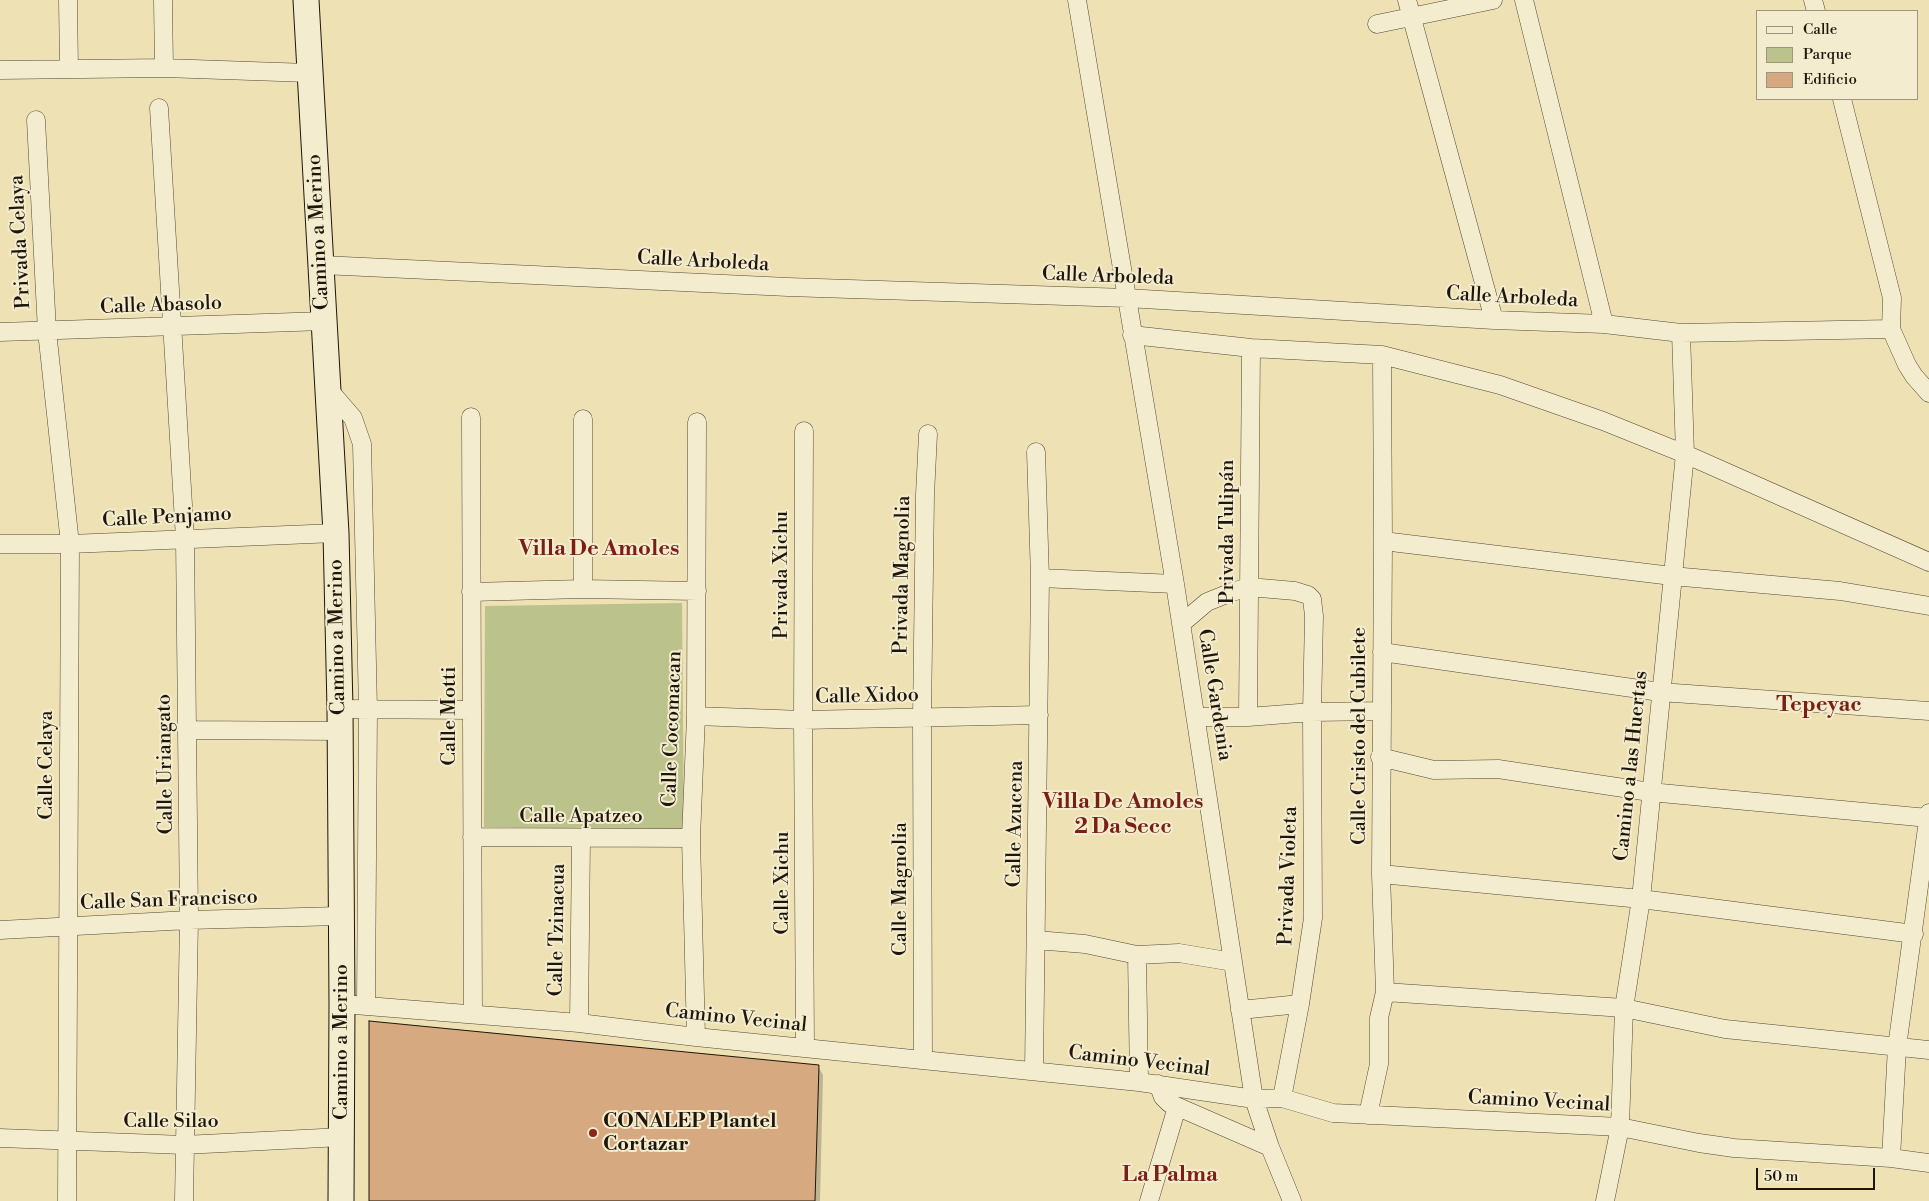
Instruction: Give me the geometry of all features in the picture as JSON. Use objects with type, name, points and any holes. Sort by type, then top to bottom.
[{"type":"street","points":[[68,0],[69,69]]},
{"type":"street","points":[[163,0],[164,68]]},
{"type":"street","name":"Camino a Merino","points":[[306,0],[336,533],[340,720],[340,916],[354,1005],[342,1137],[341,1201]]},
{"type":"street","name":"Calle Gardenia","points":[[1077,0],[1175,584],[1254,1099],[1292,1201]]},
{"type":"street","points":[[1377,24],[1409,8],[1493,0]]},
{"type":"street","points":[[1524,0],[1604,324]]},
{"type":"street","points":[[1409,8],[1494,320]]},
{"type":"street","points":[[0,70],[164,68],[309,73]]},
{"type":"street","points":[[1842,100],[1892,298],[1891,329],[1906,365],[1929,393]]},
{"type":"street","name":"Calle Uriangato","points":[[159,108],[185,538],[189,920],[184,1201]]},
{"type":"street","name":"Privada Celaya","points":[[36,120],[47,331]]},
{"type":"street","name":"Calle Arboleda","points":[[322,265],[788,288],[1127,298],[1494,320],[1604,324],[1681,333],[1891,329]]},
{"type":"street","name":"Calle Abasolo","points":[[0,332],[324,321]]},
{"type":"street","name":"Calle Celaya","points":[[47,331],[70,544],[67,1201]]},
{"type":"street","name":"Camino a las Huertas","points":[[1611,1200],[1620,1127],[1624,1008],[1641,899],[1650,792],[1685,454],[1681,333]]},
{"type":"street","points":[[1132,335],[1251,348],[1382,355],[1508,387],[1595,418],[1685,454],[1929,562]]},
{"type":"street","name":"Privada Tulipán","points":[[1248,717],[1251,348]]},
{"type":"street","name":"Calle Cristo del Cubilete","points":[[1368,1115],[1379,1064],[1379,1018],[1385,992],[1380,757],[1383,541],[1382,355]]},
{"type":"street","points":[[328,389],[353,418],[362,444],[368,709],[354,1005]]},
{"type":"street","name":"Calle Motti","points":[[471,417],[473,1014]]},
{"type":"street","points":[[583,419],[583,589]]},
{"type":"street","name":"Calle Cocomacan","points":[[696,1037],[691,838],[696,716],[697,422]]},
{"type":"street","name":"Privada Xichu","points":[[803,720],[804,432]]},
{"type":"street","name":"Privada Magnolia","points":[[922,718],[925,495],[928,434]]},
{"type":"street","name":"Calle Azucena","points":[[1034,1071],[1040,578],[1036,452]]},
{"type":"street","name":"Calle Penjamo","points":[[0,544],[70,544],[336,533]]},
{"type":"street","points":[[1383,541],[1672,576],[1840,591],[1929,606]]},
{"type":"street","points":[[1040,578],[1175,584]]},
{"type":"street","points":[[1181,624],[1207,602],[1249,587]]},
{"type":"street","name":"Privada Violeta","points":[[1249,587],[1283,589],[1308,594],[1312,599],[1314,616],[1312,712],[1313,918],[1300,1004],[1282,1098]]},
{"type":"street","points":[[472,592],[583,589],[697,591]]},
{"type":"street","points":[[1382,652],[1660,692],[1929,710]]},
{"type":"street","points":[[187,730],[340,720],[368,709],[472,710]]},
{"type":"street","points":[[1196,717],[1248,717],[1312,712],[1382,712]]},
{"type":"street","name":"Calle Xidoo","points":[[696,716],[803,720],[1039,715]]},
{"type":"street","name":"Calle Magnolia","points":[[922,718],[923,1060]]},
{"type":"street","name":"Calle Xichu","points":[[803,720],[805,1047]]},
{"type":"street","points":[[1380,757],[1434,770],[1498,769],[1650,792],[1929,816],[1897,1048],[1891,1158]]},
{"type":"street","name":"Calle Apatzeo","points":[[472,837],[581,839],[691,838]]},
{"type":"street","name":"Calle Tzinacua","points":[[579,1023],[581,839]]},
{"type":"street","points":[[1381,874],[1641,899],[1914,934]]},
{"type":"street","name":"Calle San Francisco","points":[[0,930],[189,920],[340,916]]},
{"type":"street","points":[[1036,940],[1084,944],[1137,955],[1179,953],[1232,962]]},
{"type":"street","points":[[1137,955],[1139,1082]]},
{"type":"street","points":[[1385,992],[1624,1008],[1725,1029],[1929,1050]]},
{"type":"street","points":[[1240,1010],[1300,1004]]},
{"type":"street","name":"Camino Vecinal","points":[[354,1005],[579,1023],[696,1037],[1158,1084],[1254,1099],[1282,1098],[1334,1113],[1620,1127],[1734,1148],[1891,1158],[1929,1163]]},
{"type":"street","points":[[1158,1084],[1163,1096],[1169,1103],[1178,1108],[1270,1146]]},
{"type":"street","points":[[1150,1201],[1178,1108]]},
{"type":"street","name":"Calle Silao","points":[[0,1138],[184,1145],[342,1137]]},
{"type":"green space","points":[[682,603],[684,830],[484,827],[485,606]]},
{"type":"building","name":"CONALEP Plantel Cortazar","points":[[369,1021],[819,1065],[815,1201],[369,1201]]},
{"type":"place","name":"CONALEP Plantel Cortazar","points":[[593,1133]]},
{"type":"district","name":"Villa De Amoles","points":[[599,550]]},
{"type":"district","name":"Tepeyac","points":[[1819,706]]},
{"type":"district","name":"Villa De Amoles 2 Da Secc","points":[[1123,816]]},
{"type":"district","name":"La Palma","points":[[1170,1176]]}]
